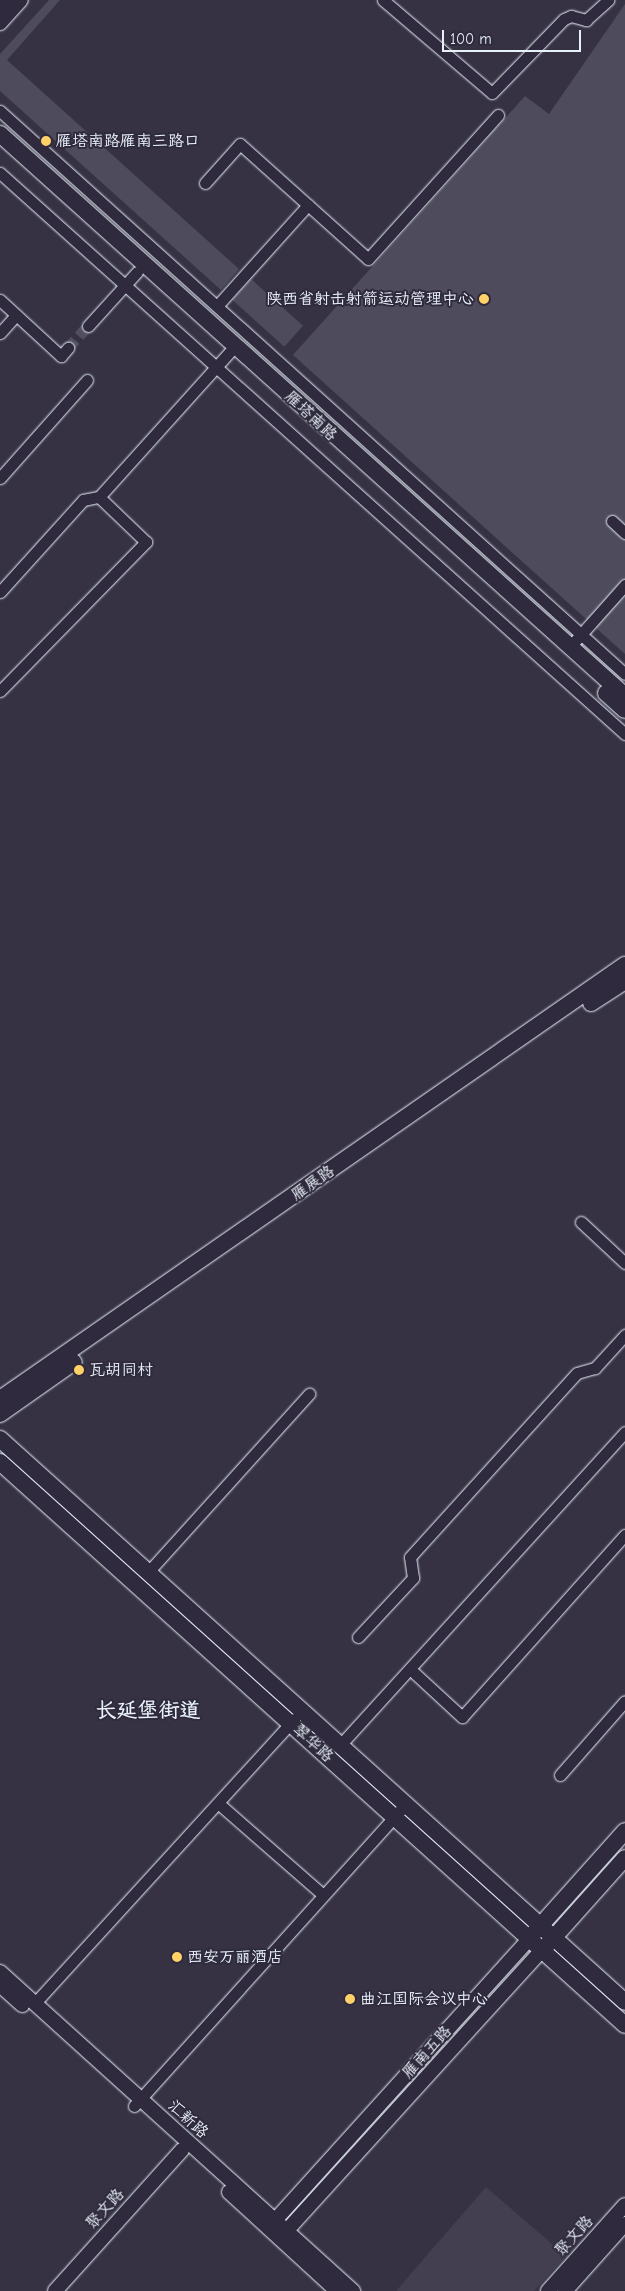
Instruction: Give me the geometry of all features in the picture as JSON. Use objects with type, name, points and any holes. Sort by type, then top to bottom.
[{"type":"main road","name":"雁塔南路","points":[[0,134],[625,710]]},
{"type":"main road","name":"雁塔南路","points":[[0,149],[137,272],[233,350],[625,696]]},
{"type":"main road","name":"雁展路","points":[[0,1399],[625,964]]},
{"type":"main road","name":"雁展路","points":[[0,1414],[625,982]]},
{"type":"main road","name":"翠华路","points":[[0,1439],[304,1708],[625,2002]]},
{"type":"main road","name":"翠华路","points":[[0,1462],[291,1723],[528,1940],[625,2025]]},
{"type":"main road","name":"雁南五路","points":[[528,1940],[625,1831]]},
{"type":"main road","name":"雁南五路","points":[[541,1951],[625,1858]]},
{"type":"street","points":[[0,8],[8,0]]},
{"type":"street","points":[[0,23],[21,0]]},
{"type":"street","points":[[383,0],[492,93],[564,18],[571,16],[586,20],[608,0]]},
{"type":"street","points":[[0,111],[625,674]]},
{"type":"street","points":[[205,183],[240,144],[368,259],[498,115]]},
{"type":"street","points":[[0,174],[625,734]]},
{"type":"street","points":[[216,306],[308,205]]},
{"type":"street","points":[[88,326],[137,272]]},
{"type":"street","points":[[0,300],[61,356],[68,348]]},
{"type":"street","points":[[0,333],[16,315]]},
{"type":"street","points":[[0,592],[83,500],[99,497],[233,350]]},
{"type":"street","points":[[0,478],[87,380]]},
{"type":"street","points":[[0,690],[146,542],[99,497]]},
{"type":"street","points":[[612,521],[625,533]]},
{"type":"street","points":[[570,647],[625,585]]},
{"type":"street","points":[[581,1222],[625,1263]]},
{"type":"street","points":[[358,1637],[413,1578],[410,1557],[577,1372],[595,1368],[625,1334]]},
{"type":"street","points":[[149,1571],[309,1394]]},
{"type":"street","points":[[342,1743],[625,1432]]},
{"type":"street","points":[[410,1669],[462,1717],[625,1535]]},
{"type":"street","points":[[560,1775],[625,1701]]},
{"type":"street","points":[[34,2004],[304,1708]]},
{"type":"street","points":[[218,1803],[323,1895]]},
{"type":"street","points":[[136,2102],[407,1803]]},
{"type":"street","name":"雁南五路","points":[[271,2224],[528,1940]]},
{"type":"street","name":"雁南五路","points":[[283,2235],[541,1951]]},
{"type":"street","name":"汇新路","points":[[0,1972],[136,2102],[182,2150],[271,2224]]},
{"type":"street","name":"汇新路","points":[[0,1986],[136,2102],[271,2224],[337,2291]]},
{"type":"street","name":"聚文路","points":[[55,2291],[182,2150]]},
{"type":"street","name":"聚文路","points":[[548,2291],[625,2205]]},
{"type":"street","name":"聚文路","points":[[565,2291],[625,2224]]},
{"type":"street","name":"汇新路","points":[[283,2235],[353,2291]]},
{"type":"shaded area","points":[[49,0],[60,0],[7,60],[239,269],[221,290],[0,91],[0,54]]},
{"type":"shaded area","name":"陕西省射击射箭运动管理中心","points":[[625,4],[625,654],[293,355],[525,96],[549,114]]},
{"type":"shaded area","points":[[251,279],[303,326],[284,347],[232,300]]},
{"type":"shaded area","points":[[486,2187],[566,2256],[534,2291],[396,2291]]},
{"type":"tunnel","points":[[68,348],[88,326]]},
{"type":"place","name":"雁塔南路雁南三路口","points":[[46,141]]},
{"type":"place","name":"陕西省射击射箭运动管理中心","points":[[484,299]]},
{"type":"place","name":"瓦胡同村","points":[[79,1370]]},
{"type":"place","name":"西安万丽酒店","points":[[177,1957]]},
{"type":"place","name":"曲江国际会议中心","points":[[350,1999]]},
{"type":"district","name":"长延堡街道","points":[[148,1710]]}]
